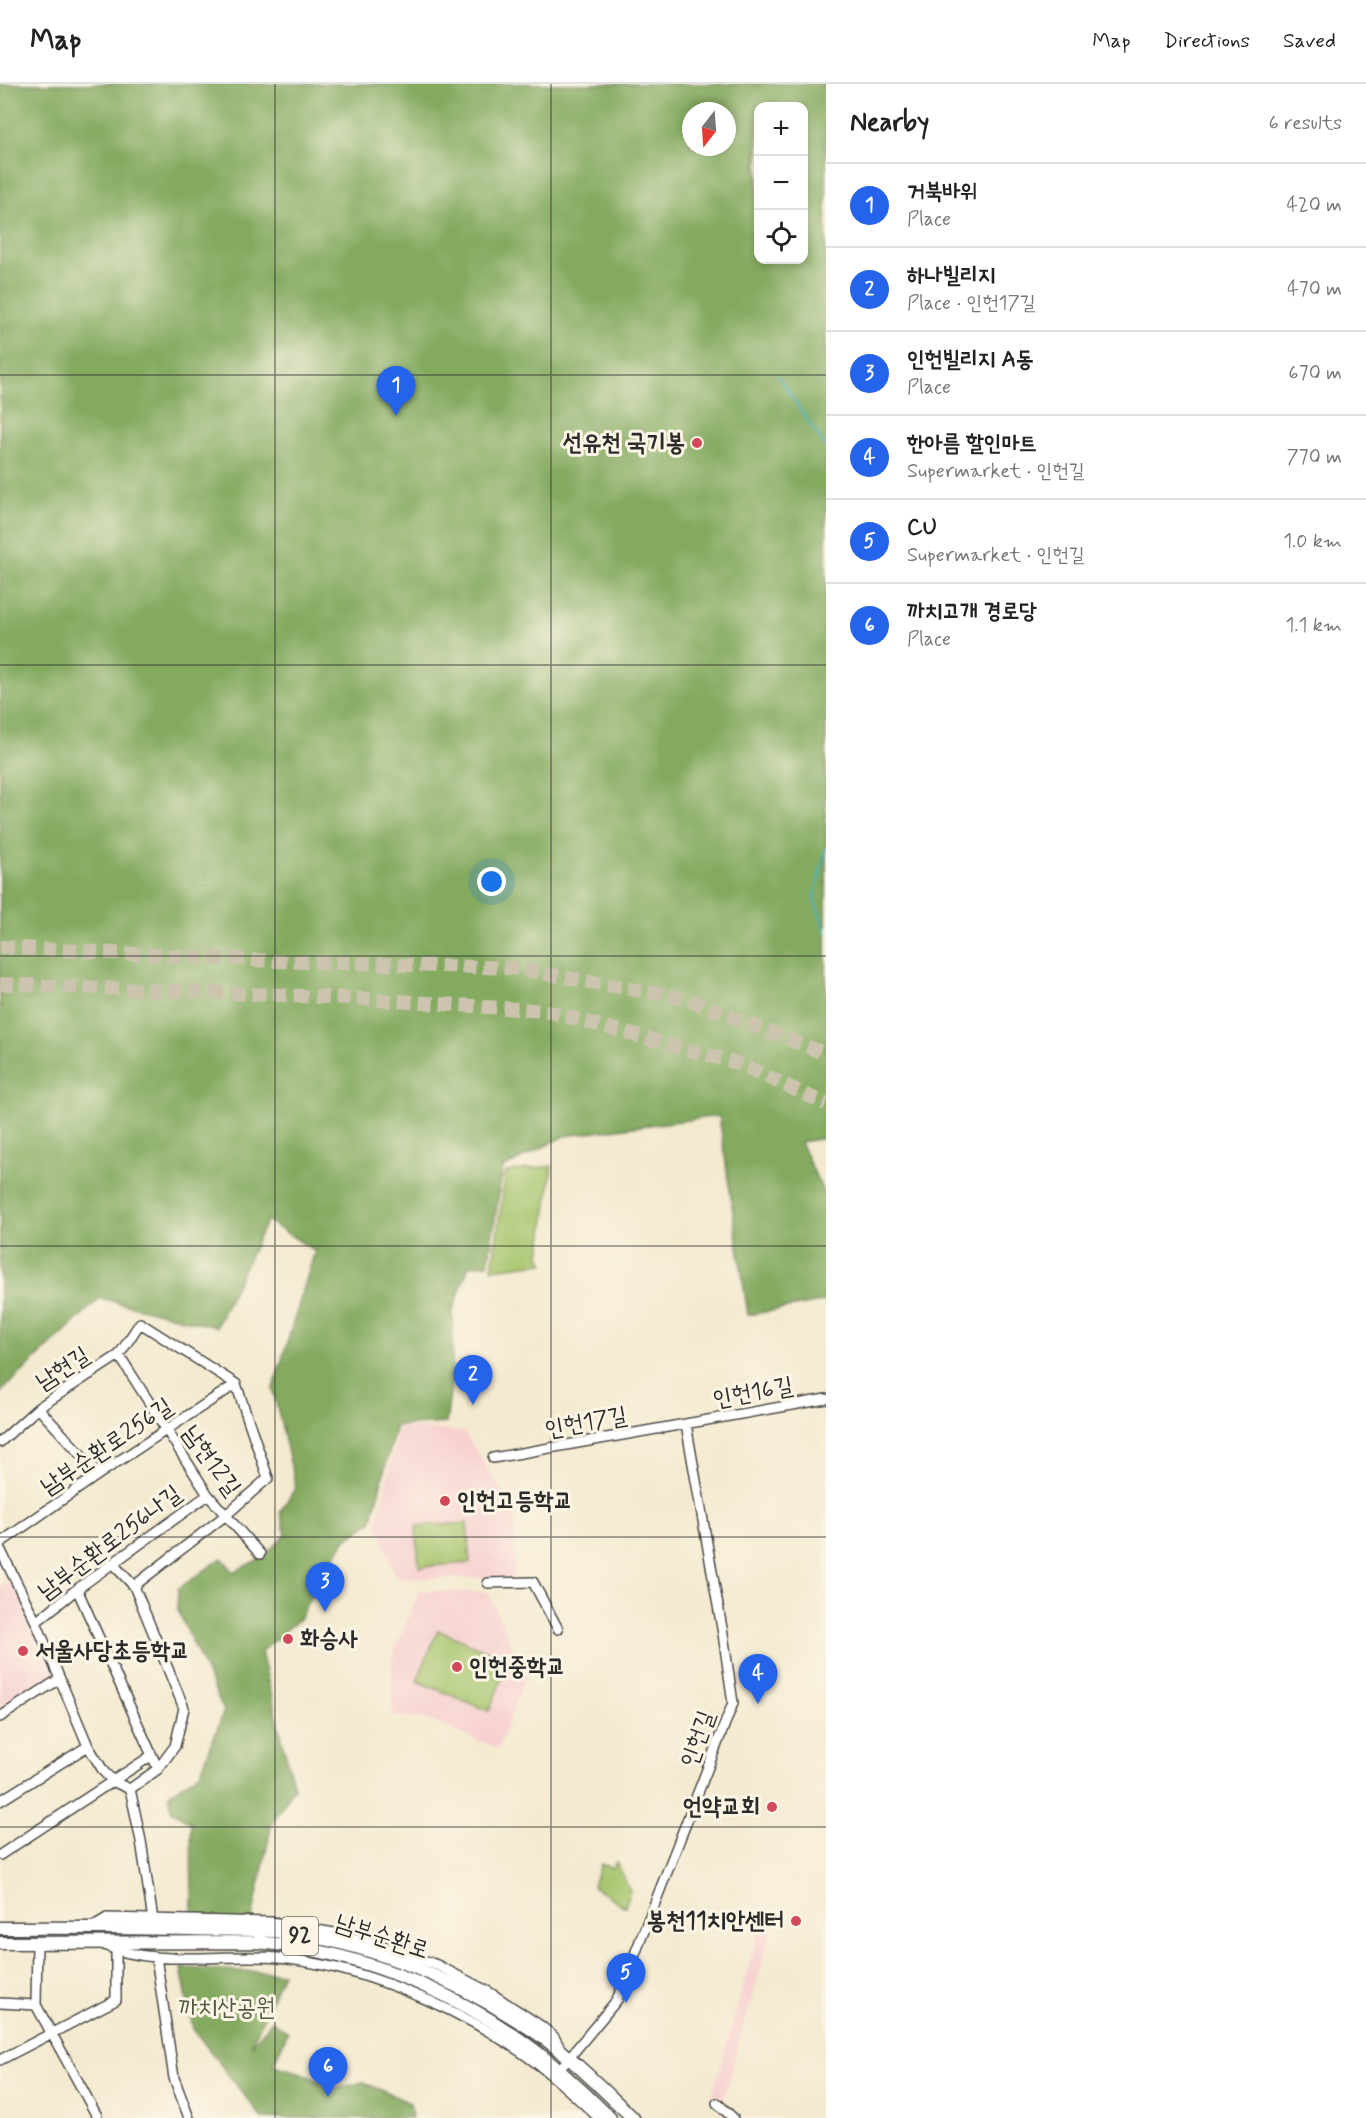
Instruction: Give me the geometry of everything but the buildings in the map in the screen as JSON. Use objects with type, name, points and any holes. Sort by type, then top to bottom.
[{"type":"main road","name":"남부순환로","points":[[0,1928],[92,1927],[272,1931],[343,1945],[404,1963],[459,1989],[526,2026],[567,2057],[633,2118]]},
{"type":"main road","name":"남부순환로","points":[[0,1943],[256,1942],[280,1944],[341,1957],[375,1967],[453,2000],[514,2036],[559,2070],[610,2118]]},
{"type":"street","name":"남현길","points":[[0,1442],[38,1408],[119,1355],[140,1323],[236,1384]]},
{"type":"street","name":"남현12길","points":[[119,1355],[208,1495],[260,1554]]},
{"type":"street","name":"남부순환로256길","points":[[0,1543],[99,1474],[236,1384]]},
{"type":"street","points":[[134,1586],[226,1515],[267,1478],[236,1384]]},
{"type":"street","name":"인헌16길","points":[[686,1424],[826,1400]]},
{"type":"street","points":[[38,1408],[99,1474]]},
{"type":"street","name":"인헌17길","points":[[493,1458],[686,1424]]},
{"type":"street","name":"인헌길","points":[[559,2070],[567,2057],[617,2000],[733,1703],[686,1424]]},
{"type":"street","name":"남부순환로256나길","points":[[36,1622],[112,1563],[208,1495]]},
{"type":"street","points":[[0,1549],[36,1622],[58,1680],[88,1746],[104,1772],[114,1782],[130,1790]]},
{"type":"street","points":[[112,1563],[134,1586],[184,1708],[175,1746],[158,1768],[130,1790]]},
{"type":"street","points":[[0,1579],[11,1573]]},
{"type":"street","points":[[488,1583],[533,1582],[558,1629]]},
{"type":"street","points":[[77,1589],[150,1756],[158,1768]]},
{"type":"street","points":[[0,1717],[58,1680]]},
{"type":"street","points":[[0,1801],[88,1746]]},
{"type":"street","points":[[0,1855],[114,1782],[150,1756]]},
{"type":"street","points":[[130,1790],[141,1841],[153,1920]]},
{"type":"street","points":[[92,1927],[107,1918],[271,1922],[334,1933],[400,1951],[437,1965],[515,2008],[554,2037],[567,2057]]},
{"type":"street","points":[[98,1942],[116,1951],[156,1957],[279,1958],[331,1968],[412,1994],[515,2047],[550,2074],[599,2118]]},
{"type":"street","points":[[37,1943],[36,2005],[97,2116]]},
{"type":"street","points":[[0,2060],[116,2000],[116,1951]]},
{"type":"street","points":[[156,1957],[174,2078],[189,2118]]},
{"type":"street","points":[[0,2002],[36,2005]]},
{"type":"street","points":[[717,2103],[733,2118]]},
{"type":"shaded area","name":"인헌고등학교","points":[[399,1427],[464,1432],[515,1511],[514,1578],[396,1578],[377,1522]]},
{"type":"shaded area","name":"서울사당초등학교","points":[[11,1581],[36,1622],[58,1680],[0,1715],[0,1586]]},
{"type":"shaded area","name":"인헌중학교","points":[[419,1591],[488,1592],[526,1676],[498,1749],[421,1717],[393,1716],[392,1658]]},
{"type":"shaded area","points":[[761,1922],[773,1926],[722,2102],[713,2093]]},
{"type":"green space","points":[[0,84],[826,84],[826,1138],[800,1142],[826,1198],[826,1301],[748,1315],[719,1116],[564,1136],[503,1168],[488,1264],[469,1266],[453,1310],[452,1378],[446,1423],[396,1426],[371,1522],[346,1539],[299,1619],[261,1652],[294,1788],[272,1823],[249,1933],[192,1917],[191,1823],[172,1811],[169,1794],[201,1772],[224,1711],[177,1608],[178,1589],[222,1558],[234,1572],[261,1558],[286,1535],[280,1512],[296,1487],[273,1389],[315,1251],[267,1220],[216,1327],[100,1298],[0,1393]]},
{"type":"green space","points":[[552,1166],[540,1256],[544,1263],[492,1269],[506,1172]]},
{"type":"green space","points":[[467,1523],[470,1563],[419,1567],[416,1526]]},
{"type":"green space","points":[[438,1630],[499,1656],[505,1672],[489,1711],[417,1681]]},
{"type":"green space","points":[[616,1862],[630,1890],[625,1907],[593,1886],[601,1864],[612,1868]]},
{"type":"green space","name":"까치산공원","points":[[181,1968],[283,1973],[251,2046],[272,2021],[288,2032],[273,2065],[302,2073],[335,2089],[363,2082],[410,2103],[412,2118],[262,2118],[193,2029]]},
{"type":"waterway","points":[[778,376],[826,448]]},
{"type":"waterway","points":[[826,849],[814,898],[826,932]]},
{"type":"tunnel","points":[[0,947],[272,961],[514,968],[686,999],[826,1054]]},
{"type":"tunnel","points":[[0,984],[352,998],[547,1011],[740,1064],[826,1104]]},
{"type":"place","name":"거북바위","points":[[396,416]]},
{"type":"place","name":"선유천 국기봉","points":[[697,443]]},
{"type":"place","name":"하나빌리지","points":[[473,1405]]},
{"type":"place","name":"인헌고등학교","points":[[445,1501]]},
{"type":"place","name":"인헌빌리지 A동","points":[[325,1612]]},
{"type":"place","name":"화승사","points":[[288,1639]]},
{"type":"place","name":"서울사당초등학교","points":[[23,1651]]},
{"type":"place","name":"인헌중학교","points":[[457,1667]]},
{"type":"place","name":"한아름 할인마트","points":[[758,1704]]},
{"type":"place","name":"언약교회","points":[[772,1807]]},
{"type":"place","name":"봉천11치안센터","points":[[796,1921]]},
{"type":"place","name":"CU","points":[[626,2003]]},
{"type":"place","name":"까치고개 경로당","points":[[328,2097]]}]
